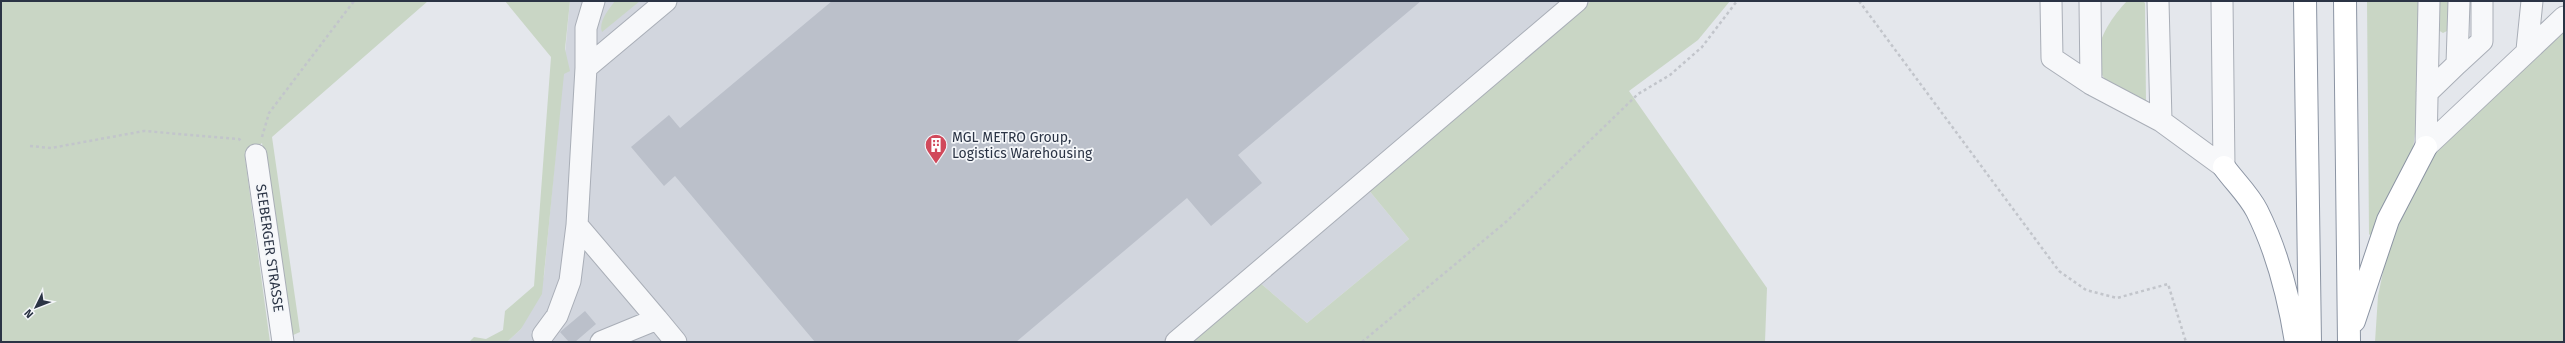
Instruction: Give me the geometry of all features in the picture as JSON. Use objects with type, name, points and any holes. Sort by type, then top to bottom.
[{"type":"highway","points":[[2305,1],[2310,342]]},
{"type":"highway","points":[[2345,1],[2349,340]]},
{"type":"highway","points":[[2349,340],[2388,220],[2426,147]]},
{"type":"highway","points":[[2224,167],[2256,210],[2277,260],[2291,312],[2296,342]]},
{"type":"street","points":[[543,335],[557,316],[566,295],[577,225],[586,68],[586,28],[594,1]]},
{"type":"street","points":[[586,68],[666,1]]},
{"type":"street","points":[[1176,342],[1577,1]]},
{"type":"street","points":[[2052,1],[2052,58],[2091,84],[2161,121],[2224,167]]},
{"type":"street","points":[[2090,1],[2091,84]]},
{"type":"street","points":[[2158,1],[2161,121]]},
{"type":"street","points":[[2222,1],[2224,167]]},
{"type":"street","points":[[2426,147],[2429,1]]},
{"type":"street","points":[[2457,64],[2459,1]]},
{"type":"street","points":[[2427,93],[2482,41],[2482,1]]},
{"type":"street","points":[[2527,50],[2532,1]]},
{"type":"street","points":[[2426,147],[2527,50],[2564,17]]},
{"type":"street","name":"SEEBERGER STRASSE","points":[[256,155],[283,342]]},
{"type":"street","points":[[577,225],[676,342]]},
{"type":"street","points":[[601,342],[657,319]]},
{"type":"path","points":[[30,146],[51,148],[144,131],[239,139],[256,155],[269,113],[354,1]]},
{"type":"path","points":[[1362,342],[1507,221],[1638,94],[1670,75],[1702,47],[1738,1]]},
{"type":"path","points":[[1859,1],[2059,271],[2086,290],[2117,298],[2168,284],[2186,342]]},
{"type":"shaded area","points":[[570,1],[1591,1],[1367,188],[1409,239],[1307,323],[1259,282],[1188,342],[507,342],[521,329],[544,276]]},
{"type":"green space","points":[[1,1],[428,1],[272,137],[300,332],[291,336],[262,143],[245,158],[270,342],[1,342]]},
{"type":"green space","points":[[505,1],[570,1],[565,49],[570,71],[564,74],[542,294],[521,329],[507,342],[469,342],[474,337],[486,339],[503,330],[505,311],[534,286],[551,57]]},
{"type":"green space","points":[[615,1],[640,1],[602,32],[601,28],[603,20]]},
{"type":"green space","points":[[1591,1],[1730,1],[1698,40],[1629,91],[1767,288],[1765,342],[1188,342],[1259,282],[1307,323],[1409,239],[1367,188]]},
{"type":"green space","points":[[2127,1],[2143,1],[2145,3],[2146,103],[2120,92],[2111,86],[2101,73],[2098,62],[2098,51],[2106,29]]},
{"type":"green space","points":[[2367,1],[2421,1],[2416,126],[2413,149],[2372,237],[2369,234]]},
{"type":"green space","points":[[2436,1],[2451,1],[2449,30],[2443,33],[2438,30]]},
{"type":"green space","points":[[2564,23],[2564,342],[2375,342],[2378,296],[2394,227],[2438,144]]},
{"type":"building","name":"MGL METRO Group, Logistics Warehousing","points":[[832,1],[1421,1],[1238,155],[1262,183],[1211,226],[1187,198],[1016,342],[815,342],[675,176],[664,186],[631,147],[669,115],[680,128]]},
{"type":"building","points":[[585,311],[596,324],[575,342],[569,342],[560,332]]},
{"type":"place","name":"MGL METRO Group, Logistics Warehousing","points":[[936,164]]}]
